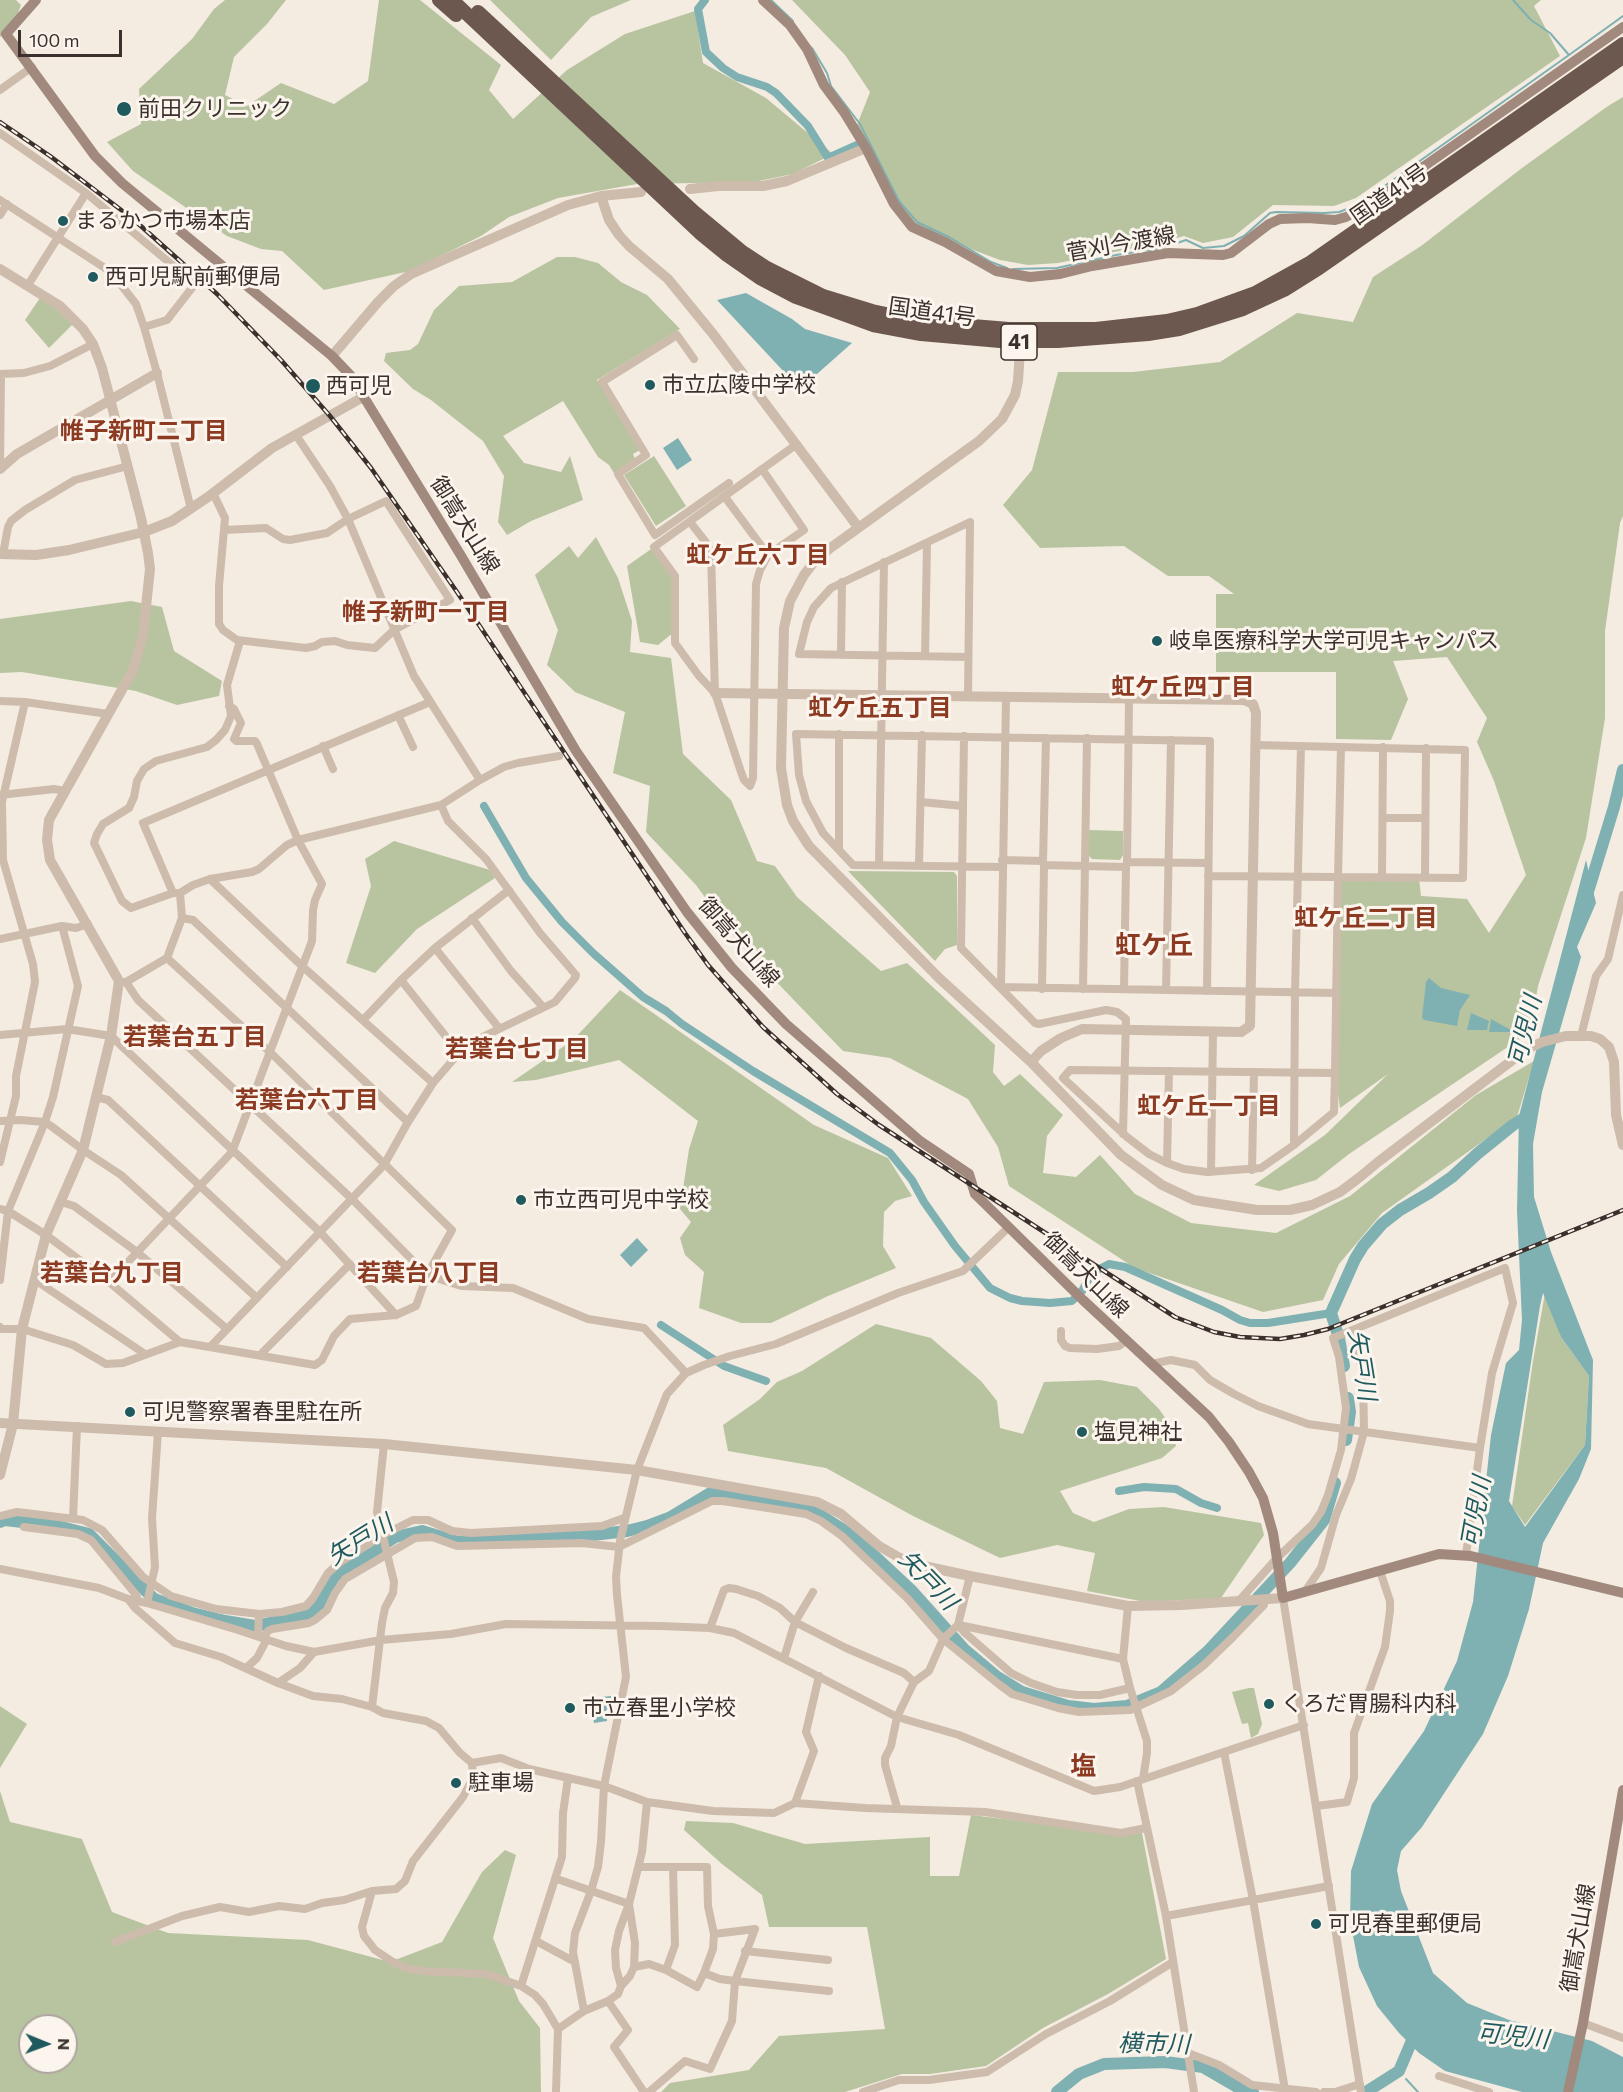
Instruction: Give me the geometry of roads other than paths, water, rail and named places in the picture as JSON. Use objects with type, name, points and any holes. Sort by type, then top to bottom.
[{"type":"highway","points":[[439,0],[495,49],[548,90]]},
{"type":"highway","name":"国道41号","points":[[452,0],[700,233],[727,255],[760,278],[796,297],[839,314],[892,329],[921,334],[1118,337],[1179,329],[1243,309],[1274,295],[1319,268],[1623,57]]},
{"type":"highway","name":"国道41号","points":[[466,0],[707,224],[767,268],[795,283],[847,304],[915,320],[1021,335],[1167,321],[1197,314],[1255,293],[1311,262],[1623,44]]},
{"type":"highway","points":[[476,0],[566,93]]},
{"type":"main road","name":"御嵩犬山線","points":[[36,0],[3,38],[32,67],[95,156],[122,183],[332,356],[351,376],[517,648],[576,751],[687,912],[732,968],[786,1024],[920,1141],[969,1174],[975,1194],[1126,1341],[1209,1417],[1229,1442],[1263,1498],[1273,1533],[1283,1598]]},
{"type":"main road","name":"菅刈今渡線","points":[[764,0],[790,25],[807,49],[825,85],[866,148],[894,204],[912,227],[945,242],[996,271],[1030,277],[1168,253],[1223,255],[1231,253],[1269,224],[1280,219],[1335,220],[1359,211],[1623,27]]},
{"type":"main road","points":[[1283,1598],[1439,1554],[1469,1556],[1623,1593]]},
{"type":"main road","name":"御嵩犬山線","points":[[1568,2092],[1621,1817],[1623,1790]]},
{"type":"street","points":[[0,90],[32,67]]},
{"type":"street","points":[[0,133],[86,193],[195,284],[167,320],[144,327]]},
{"type":"street","points":[[690,189],[718,186],[764,186],[787,181],[866,148]]},
{"type":"street","points":[[332,356],[378,302],[394,286],[411,274],[554,210],[601,196],[641,192]]},
{"type":"street","points":[[28,285],[86,193]]},
{"type":"street","points":[[601,196],[609,220],[619,235],[668,279],[734,360],[858,527]]},
{"type":"street","points":[[0,215],[4,202],[111,272],[136,304],[157,373],[191,509]]},
{"type":"street","points":[[0,269],[28,285],[71,316],[93,344],[99,356],[144,532],[150,569],[144,635],[133,670],[49,820],[47,840],[50,860],[122,982],[352,1199],[427,1275],[461,1286],[513,1288],[588,1319],[644,1328],[686,1373]]},
{"type":"street","points":[[694,359],[677,335],[602,382],[646,455],[618,474],[655,535],[729,483]]},
{"type":"street","points":[[1021,335],[1015,395],[1002,419],[992,431],[858,527],[814,562],[797,585],[790,601],[784,628],[781,768],[784,791],[793,821],[809,846],[939,978],[1031,1062],[1121,1155],[1142,1173],[1194,1200],[1257,1210],[1290,1210],[1312,1205],[1340,1192],[1506,1064],[1542,1042],[1566,1036],[1591,1036],[1609,1047],[1614,1062],[1623,1145]]},
{"type":"street","points":[[0,469],[0,374],[24,373],[50,366],[93,344]]},
{"type":"street","points":[[0,469],[17,454],[157,373]]},
{"type":"street","points":[[128,466],[75,480],[25,510],[8,527],[1,554],[36,555],[69,550],[144,532],[172,521],[272,448],[365,396]]},
{"type":"street","points":[[296,435],[330,486],[348,519],[414,676],[480,780]]},
{"type":"street","points":[[797,444],[654,547],[675,576],[675,643],[699,676],[715,693],[1244,700],[1253,704],[1256,713],[1250,1026],[1241,1032],[1082,1029],[1041,1050],[1031,1062]]},
{"type":"street","points":[[690,522],[711,552],[715,693],[744,780],[750,786],[753,778],[756,584],[768,555],[804,530],[762,469]]},
{"type":"street","points":[[213,493],[225,518],[219,586],[219,624],[223,630],[240,641],[306,648],[322,642],[334,641],[375,648],[394,630],[450,600],[386,501],[348,519],[327,533],[290,540],[283,539],[266,528],[224,530]]},
{"type":"street","points":[[725,496],[768,555]]},
{"type":"street","points":[[968,657],[799,654],[807,622],[814,607],[831,588],[970,522],[968,697]]},
{"type":"street","points":[[926,656],[927,543]]},
{"type":"street","points":[[879,865],[884,562]]},
{"type":"street","points":[[841,654],[842,582]]},
{"type":"street","points":[[240,641],[226,685],[231,716],[216,740],[207,747],[156,761],[144,769],[137,781],[129,808],[103,824],[97,834],[94,843],[122,901],[131,908],[210,879],[252,872],[259,869],[287,845],[298,840],[441,805],[504,767],[559,756]]},
{"type":"street","points":[[1001,987],[1006,698]]},
{"type":"street","points":[[1124,989],[1129,699]]},
{"type":"street","points":[[0,701],[25,702],[108,714]]},
{"type":"street","points":[[0,1162],[15,1096],[16,1076],[35,982],[33,964],[3,860],[2,794],[25,702]]},
{"type":"street","points":[[122,982],[167,958],[182,918],[177,893],[143,822],[430,702]]},
{"type":"street","points":[[109,1282],[232,1152],[312,941],[313,910],[322,884],[298,840],[255,741],[236,741],[234,739],[241,723],[234,709],[229,706]]},
{"type":"street","points":[[398,715],[413,747]]},
{"type":"street","points":[[1207,991],[1210,741],[796,734],[799,775],[806,801],[823,833],[853,865],[961,866],[1043,863],[1085,866],[1167,862],[1208,864]]},
{"type":"street","points":[[839,850],[840,734]]},
{"type":"street","points":[[919,866],[922,735]]},
{"type":"street","points":[[964,736],[960,948],[1035,1023],[1113,1010],[1126,1019],[1123,1134]]},
{"type":"street","points":[[1042,989],[1046,738]]},
{"type":"street","points":[[1083,989],[1087,738]]},
{"type":"street","points":[[1166,990],[1171,740]]},
{"type":"street","points":[[1208,876],[1463,878],[1465,750],[1255,745]]},
{"type":"street","points":[[323,746],[333,769]]},
{"type":"street","points":[[1294,1145],[1301,746]]},
{"type":"street","points":[[1335,1073],[1070,1070],[1063,1078],[1123,1134],[1149,1154],[1184,1169],[1211,1172],[1261,1168],[1270,1164],[1334,1112],[1335,1073],[1338,877],[1341,747]]},
{"type":"street","points":[[1382,878],[1383,747]]},
{"type":"street","points":[[1425,878],[1426,748]]},
{"type":"street","points":[[2,794],[54,789],[65,791]]},
{"type":"street","points":[[921,802],[963,806]]},
{"type":"street","points":[[211,1346],[384,1165],[433,1083],[459,1053],[470,1043],[555,1002],[573,982],[576,975],[540,933],[486,859],[448,821],[441,805]]},
{"type":"street","points":[[1383,818],[1425,818]]},
{"type":"street","points":[[210,879],[302,966],[433,1083]]},
{"type":"street","points":[[363,1020],[435,948],[509,890]]},
{"type":"street","points":[[1581,1036],[1596,976],[1608,959],[1623,895]]},
{"type":"street","points":[[182,918],[193,920],[408,1122]]},
{"type":"street","points":[[472,918],[511,971],[543,1007]]},
{"type":"street","points":[[0,939],[62,926],[76,928],[88,924]]},
{"type":"street","points":[[0,1280],[4,1210],[45,1122],[53,1097],[78,986],[62,926]]},
{"type":"street","points":[[435,948],[499,1028]]},
{"type":"street","points":[[0,1327],[22,1329],[73,1345],[106,1364],[123,1363],[180,1342],[315,1365],[322,1360],[334,1336],[350,1319],[396,1315],[416,1306],[427,1275],[452,1230],[270,1052],[167,958]]},
{"type":"street","points":[[401,980],[459,1053]]},
{"type":"street","points":[[0,1475],[13,1424],[22,1329],[46,1235],[83,1150],[122,982]]},
{"type":"street","points":[[1001,987],[1336,993]]},
{"type":"street","points":[[0,1035],[67,1029],[111,1036],[232,1152],[320,1232],[396,1315]]},
{"type":"street","points":[[1211,1172],[1213,1031]]},
{"type":"street","points":[[1167,1163],[1169,1071]]},
{"type":"street","points":[[1252,1170],[1254,1072]]},
{"type":"street","points":[[96,1097],[108,1100],[287,1267]]},
{"type":"street","points":[[0,1122],[10,1120],[45,1122],[121,1175],[257,1298]]},
{"type":"street","points":[[61,1202],[74,1206],[137,1252],[227,1329]]},
{"type":"street","points":[[4,1210],[46,1235],[109,1282],[180,1342]]},
{"type":"street","points":[[584,2011],[573,1952],[575,1933],[591,1891],[601,1842],[604,1786],[626,1677],[616,1577],[619,1544],[637,1470],[667,1394],[686,1373],[704,1365],[776,1344],[898,1293],[963,1271],[1009,1227]]},
{"type":"street","points":[[260,1355],[350,1264]]},
{"type":"street","points":[[1238,1602],[1277,1558],[1312,1525],[1321,1512],[1337,1468],[1346,1408],[1339,1356],[1333,1338],[1504,1268],[1513,1303],[1492,1373],[1479,1448],[1469,1556]]},
{"type":"street","points":[[35,1280],[145,1354]]},
{"type":"street","points":[[1061,1331],[1061,1340],[1065,1346],[1070,1348],[1097,1349],[1119,1346],[1126,1341]]},
{"type":"street","points":[[1304,1593],[1321,1568],[1336,1515],[1351,1479],[1362,1431],[1363,1374],[1352,1331]]},
{"type":"street","points":[[1151,1364],[1172,1360],[1195,1365],[1210,1380],[1258,1406],[1308,1424],[1479,1448]]},
{"type":"street","points":[[0,1423],[384,1444],[637,1470],[817,1502],[841,1514],[879,1546],[900,1558],[919,1565],[970,1576],[1128,1606],[1283,1598],[1361,2088],[1324,2092]]},
{"type":"street","points":[[73,1518],[77,1426]]},
{"type":"street","points":[[147,1603],[155,1567],[152,1518],[158,1432]]},
{"type":"street","points":[[372,1707],[385,1608],[393,1593],[394,1582],[377,1512],[384,1444]]},
{"type":"street","points":[[263,1638],[272,1629],[315,1620],[327,1610],[335,1593],[345,1580],[415,1538],[432,1537],[457,1546],[619,1544],[712,1502],[741,1503],[806,1514],[821,1521],[849,1542],[907,1598],[943,1639],[1012,1694],[1079,1712],[1114,1712],[1136,1708],[1171,1691],[1204,1665],[1264,1605],[1264,1600]]},
{"type":"street","points":[[0,1516],[17,1512],[73,1518],[93,1524],[102,1530],[136,1569],[171,1596],[216,1609],[259,1614],[282,1612],[306,1606],[314,1598],[328,1574],[339,1563],[383,1534],[413,1520],[428,1520],[452,1531],[471,1533],[602,1526],[624,1518]]},
{"type":"street","points":[[24,1527],[78,1534],[91,1540],[137,1596],[132,1600]]},
{"type":"street","points":[[0,1569],[99,1588],[301,1651],[314,1652],[381,1640],[451,1634],[506,1624],[710,1628],[734,1633],[897,1717],[959,1735],[1094,1791],[1120,1787],[1304,1725]]},
{"type":"street","points":[[1317,1806],[1347,1802],[1354,1778],[1354,1733],[1385,1647],[1390,1611],[1390,1601],[1380,1571]]},
{"type":"street","points":[[897,1808],[885,1766],[885,1758],[891,1746],[897,1717],[914,1682],[928,1671],[943,1639],[958,1625],[970,1576]]},
{"type":"street","points":[[710,1628],[724,1590],[729,1587],[758,1596],[780,1608],[795,1622],[846,1648],[904,1673],[914,1682]]},
{"type":"street","points":[[784,1658],[795,1622],[813,1592]]},
{"type":"street","points":[[115,1942],[182,1916],[220,1907],[249,1912],[279,1906],[305,1910],[322,1903],[396,1889],[405,1881],[413,1861],[463,1797],[473,1778],[472,1763],[460,1753],[439,1728],[426,1721],[383,1713],[372,1707],[342,1699],[313,1696],[221,1657],[175,1643],[135,1608],[132,1600]]},
{"type":"street","points":[[1128,1606],[1123,1659],[1147,1741],[1147,1753],[1140,1780],[1146,1828],[1166,1916],[1194,2092]]},
{"type":"street","points":[[246,1668],[257,1658],[263,1638],[259,1614]]},
{"type":"street","points":[[958,1625],[1123,1659]]},
{"type":"street","points":[[958,1625],[1011,1673],[1030,1683],[1057,1692],[1077,1695],[1100,1695],[1130,1688]]},
{"type":"street","points":[[278,1683],[300,1668],[314,1652]]},
{"type":"street","points":[[795,1803],[814,1751],[806,1732],[819,1676]]},
{"type":"street","points":[[1224,1752],[1253,1900],[1285,2090]]},
{"type":"street","points":[[472,1763],[501,1758],[529,1769],[604,1786],[647,1802],[713,1811],[774,1813],[795,1803],[985,1812],[1121,1833],[1146,1828]]},
{"type":"street","points":[[521,1986],[557,1879],[562,1857],[563,1813],[568,1778]]},
{"type":"street","points":[[621,1986],[616,1968],[615,1950],[639,1867],[647,1802]]},
{"type":"street","points":[[634,1967],[649,1964],[666,1970],[697,1987],[713,1949],[714,1934],[708,1906],[707,1867],[639,1867]]},
{"type":"street","points":[[666,1970],[675,1945],[673,1868]]},
{"type":"street","points":[[557,1879],[629,1904]]},
{"type":"street","points":[[1166,1916],[1329,1886]]},
{"type":"street","points":[[372,1892],[362,1928],[364,1936],[375,1950],[393,1962],[406,1968],[422,1971],[487,1974],[521,1986],[535,1995],[558,2029],[556,2092]]},
{"type":"street","points":[[558,2029],[584,2011],[609,2001],[618,1994],[621,1986],[630,1976],[634,1967],[635,1943],[629,1904]]},
{"type":"street","points":[[609,2001],[628,2030],[614,2047],[646,2092],[685,2061],[710,2069],[732,2021],[735,1982],[755,1929],[714,1934]]},
{"type":"street","points":[[536,1941],[575,1962]]},
{"type":"street","points":[[745,1951],[828,1960]]},
{"type":"street","points":[[863,2092],[899,2080],[929,2080],[987,2072],[1046,2034],[1110,2001],[1173,1962]]},
{"type":"street","points":[[704,1973],[735,1982],[830,1991]]},
{"type":"street","points":[[1583,2023],[1623,2038]]},
{"type":"street","points":[[1188,2053],[1219,2065],[1252,2085],[1316,2092]]},
{"type":"street","points":[[1439,2076],[1489,2092]]},
{"type":"water","points":[[746,293],[805,329],[852,343],[800,389],[717,300]]},
{"type":"water","points":[[678,438],[692,460],[677,470],[663,448]]},
{"type":"water","points":[[1586,860],[1596,903],[1577,947],[1581,957],[1542,1092],[1533,1144],[1534,1197],[1551,1252],[1593,1360],[1591,1449],[1579,1479],[1543,1543],[1529,1609],[1508,1676],[1483,1734],[1422,1827],[1401,1851],[1397,1870],[1401,1891],[1433,1973],[1467,2003],[1509,2020],[1592,2041],[1623,2057],[1623,2092],[1522,2092],[1445,2071],[1419,2053],[1377,2006],[1359,1967],[1350,1920],[1351,1871],[1372,1804],[1424,1731],[1457,1661],[1473,1602],[1491,1435],[1506,1363],[1519,1350],[1522,1320],[1517,1211],[1519,1116]],"holes":[[[1543,1293],[1561,1337],[1589,1376],[1585,1445],[1525,1527],[1509,1501]]]},
{"type":"water","points":[[1429,978],[1441,988],[1470,995],[1460,1010],[1457,1026],[1422,1018],[1426,982]]},
{"type":"water","points":[[1471,1013],[1489,1021],[1487,1030],[1467,1030]]},
{"type":"water","points":[[1491,1019],[1509,1029],[1532,1022],[1532,1026],[1515,1032],[1489,1032]]},
{"type":"water","points":[[637,1238],[648,1250],[631,1267],[620,1255]]},
{"type":"water","points":[[611,1696],[613,1709],[606,1710],[607,1721],[594,1723],[591,1698]]},
{"type":"waterway","points":[[705,0],[698,9],[706,52],[737,77],[767,87],[776,93],[808,126],[828,158],[857,145]]},
{"type":"waterway","points":[[771,0],[793,21]]},
{"type":"waterway","points":[[1513,0],[1531,20],[1550,33],[1569,55],[1623,16]]},
{"type":"waterway","points":[[812,48],[827,73],[831,86],[860,124],[899,201],[917,222],[949,237],[991,262],[1007,268]]},
{"type":"waterway","points":[[1013,269],[1057,268],[1162,248],[1186,240],[1203,248],[1224,246],[1244,236],[1270,213],[1324,213],[1339,212],[1350,208],[1362,202],[1569,55]]},
{"type":"waterway","name":"可児川","points":[[1587,895],[1623,770]]},
{"type":"waterway","points":[[484,806],[526,878],[562,922],[593,953],[643,997],[682,1024],[753,1071],[890,1153],[912,1180],[924,1202],[955,1246],[990,1288],[1022,1301],[1050,1303],[1072,1301],[1082,1291],[1092,1273],[1109,1264],[1125,1267],[1250,1323],[1268,1323],[1331,1313]]},
{"type":"waterway","name":"矢戸川","points":[[1344,1366],[1339,1338],[1331,1313],[1363,1246],[1382,1224],[1452,1177],[1477,1154],[1526,1117]]},
{"type":"waterway","points":[[661,1325],[724,1366],[766,1381]]},
{"type":"waterway","name":"矢戸川","points":[[1346,1440],[1350,1412],[1348,1398]]},
{"type":"waterway","name":"矢戸川","points":[[0,1522],[5,1520],[57,1526],[89,1534],[154,1599],[192,1613],[255,1626],[302,1617],[316,1610],[334,1577],[395,1537],[422,1531],[458,1542],[584,1536],[627,1531],[671,1517],[714,1491],[751,1500],[802,1507],[820,1515],[853,1536],[912,1591],[964,1649],[996,1676],[1022,1692],[1068,1706],[1094,1709],[1127,1706],[1161,1692],[1208,1651],[1290,1563],[1324,1520],[1335,1483]]},
{"type":"waterway","points":[[1119,1491],[1144,1487],[1176,1489],[1201,1503],[1217,1508]]},
{"type":"waterway","name":"横市川","points":[[1366,2092],[1399,2071],[1416,2031]]},
{"type":"waterway","name":"横市川","points":[[1057,2092],[1079,2074],[1104,2064],[1165,2062],[1203,2067],[1239,2088],[1253,2092]]},
{"type":"waterway","points":[[1406,2079],[1418,2092]]},
{"type":"railway","points":[[0,122],[50,156],[133,219],[217,294],[281,360],[371,468],[708,965],[763,1027],[837,1094],[879,1125],[1175,1317],[1214,1332],[1240,1337],[1280,1339],[1328,1329],[1623,1210]]},
{"type":"place","name":"前田クリニック","points":[[124,109]]},
{"type":"place","name":"まるかつ市場本店","points":[[63,221]]},
{"type":"place","name":"西可児駅前郵便局","points":[[93,277]]},
{"type":"place","name":"市立広陵中学校","points":[[650,385]]},
{"type":"place","name":"西可児","points":[[313,386]]},
{"type":"place","name":"岐阜医療科学大学可児キャンパス","points":[[1157,641]]},
{"type":"place","name":"市立西可児中学校","points":[[521,1200]]},
{"type":"place","name":"可児警察署春里駐在所","points":[[130,1412]]},
{"type":"place","name":"塩見神社","points":[[1082,1432]]},
{"type":"place","name":"くろだ胃腸科内科","points":[[1269,1704]]},
{"type":"place","name":"市立春里小学校","points":[[570,1708]]},
{"type":"place","name":"駐車場","points":[[456,1783]]},
{"type":"place","name":"可児春里郵便局","points":[[1316,1924]]},
{"type":"district","name":"帷子新町二丁目","points":[[144,431]]},
{"type":"district","name":"虹ケ丘六丁目","points":[[758,555]]},
{"type":"district","name":"帷子新町一丁目","points":[[426,612]]},
{"type":"district","name":"虹ケ丘四丁目","points":[[1183,687]]},
{"type":"district","name":"虹ケ丘五丁目","points":[[880,708]]},
{"type":"district","name":"虹ケ丘二丁目","points":[[1366,918]]},
{"type":"district","name":"虹ケ丘","points":[[1154,945]]},
{"type":"district","name":"若葉台五丁目","points":[[195,1037]]},
{"type":"district","name":"若葉台七丁目","points":[[517,1049]]},
{"type":"district","name":"若葉台六丁目","points":[[307,1100]]},
{"type":"district","name":"虹ケ丘一丁目","points":[[1209,1106]]},
{"type":"district","name":"若葉台九丁目","points":[[112,1273]]},
{"type":"district","name":"若葉台八丁目","points":[[429,1273]]},
{"type":"district","name":"塩","points":[[1083,1766]]}]
